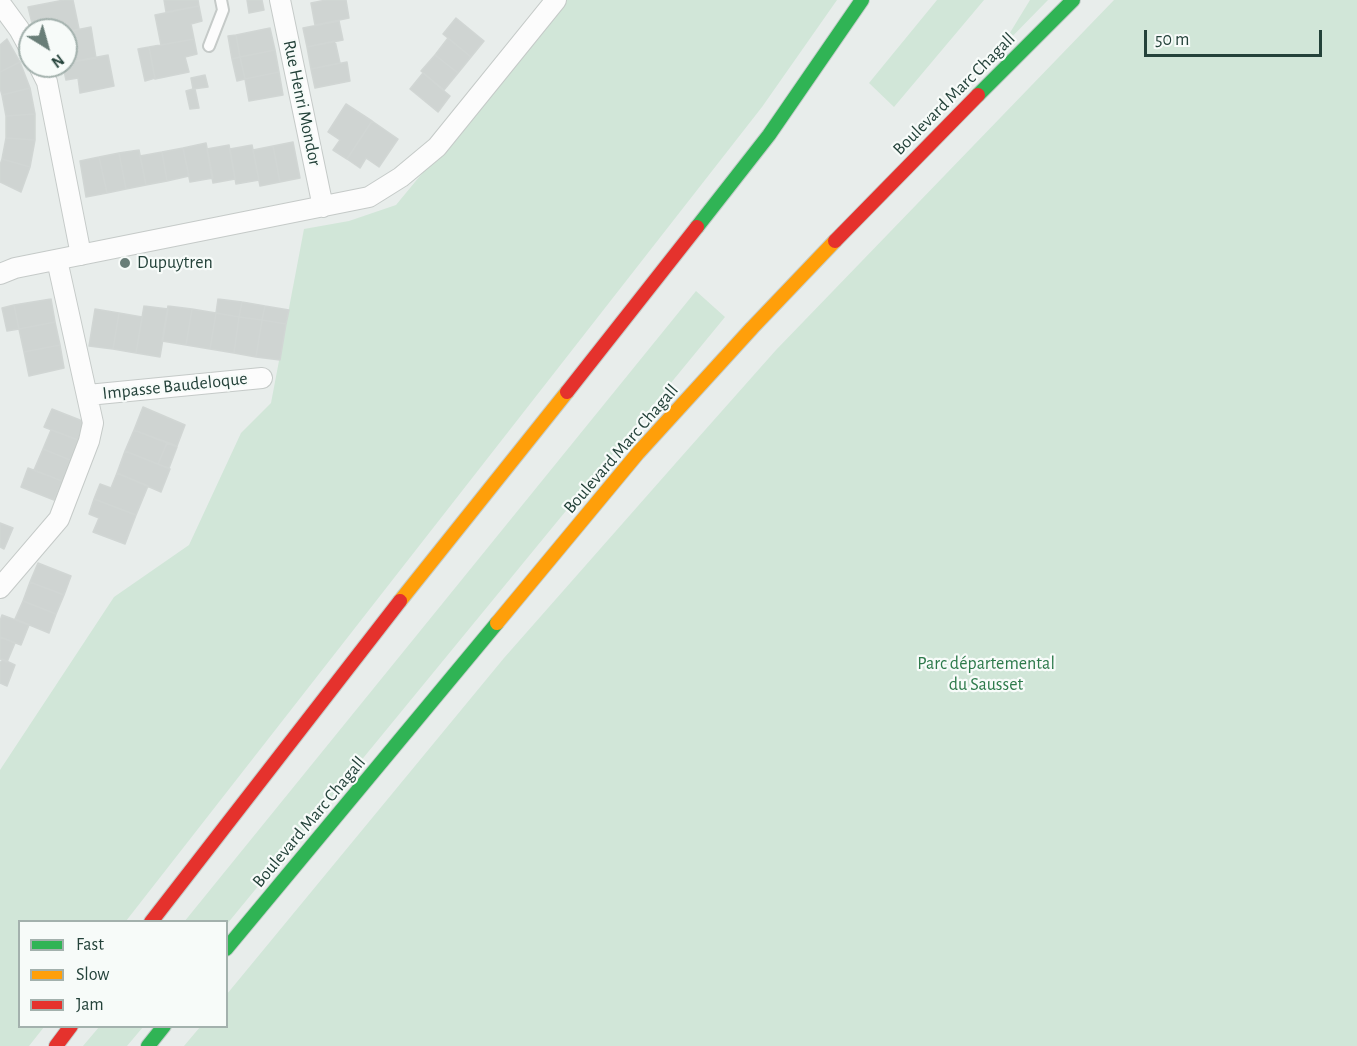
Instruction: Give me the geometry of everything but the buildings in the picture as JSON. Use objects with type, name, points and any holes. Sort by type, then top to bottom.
[{"type":"highway","points":[[152,920],[389,615],[769,135],[862,0]]},
{"type":"highway","name":"Boulevard Marc Chagall","points":[[228,947],[638,453],[752,328],[871,203],[1073,0]]},
{"type":"highway","points":[[56,1046],[70,1028]]},
{"type":"highway","points":[[148,1046],[162,1028]]},
{"type":"street","points":[[6,0],[0,2],[18,28]]},
{"type":"street","name":"Rue Henri Mondor","points":[[280,0],[323,207]]},
{"type":"street","points":[[0,274],[15,268],[369,197],[401,177],[437,147],[556,0]]},
{"type":"street","points":[[45,78],[81,255]]},
{"type":"street","points":[[0,588],[58,519],[89,441],[93,423],[57,260]]},
{"type":"street","name":"Impasse Baudeloque","points":[[88,395],[262,378]]},
{"type":"lane","points":[[209,46],[223,10],[221,0]]},
{"type":"green space","points":[[565,0],[837,0],[762,107],[127,920],[18,920],[18,1028],[43,1028],[29,1046],[0,1046],[0,770],[114,597],[189,545],[241,433],[271,403],[304,229],[349,221],[396,205]]},
{"type":"green space","points":[[937,0],[984,0],[894,107],[869,83]]},
{"type":"green space","points":[[1030,0],[1048,0],[1000,49]]},
{"type":"green space","name":"Parc départemental du Sausset","points":[[1114,0],[1357,0],[1357,1046],[184,1046],[199,1028],[228,1028],[228,993],[504,658],[776,350]]},
{"type":"green space","points":[[696,291],[725,317],[228,923],[228,920],[186,920]]},
{"type":"green space","points":[[98,1028],[142,1028],[127,1046],[83,1046]]},
{"type":"traffic: fast","points":[[697,227],[769,135],[862,0]]},
{"type":"traffic: fast","points":[[978,95],[1073,0]]},
{"type":"traffic: fast","points":[[228,947],[497,623]]},
{"type":"traffic: fast","points":[[148,1046],[162,1028]]},
{"type":"traffic: slow","points":[[497,623],[638,453],[835,241]]},
{"type":"traffic: slow","points":[[400,601],[567,392]]},
{"type":"traffic: jam","points":[[835,241],[978,95]]},
{"type":"traffic: jam","points":[[567,392],[697,227]]},
{"type":"traffic: jam","points":[[153,920],[400,601]]},
{"type":"traffic: jam","points":[[56,1046],[70,1028]]},
{"type":"place","name":"Dupuytren","points":[[125,263]]}]
